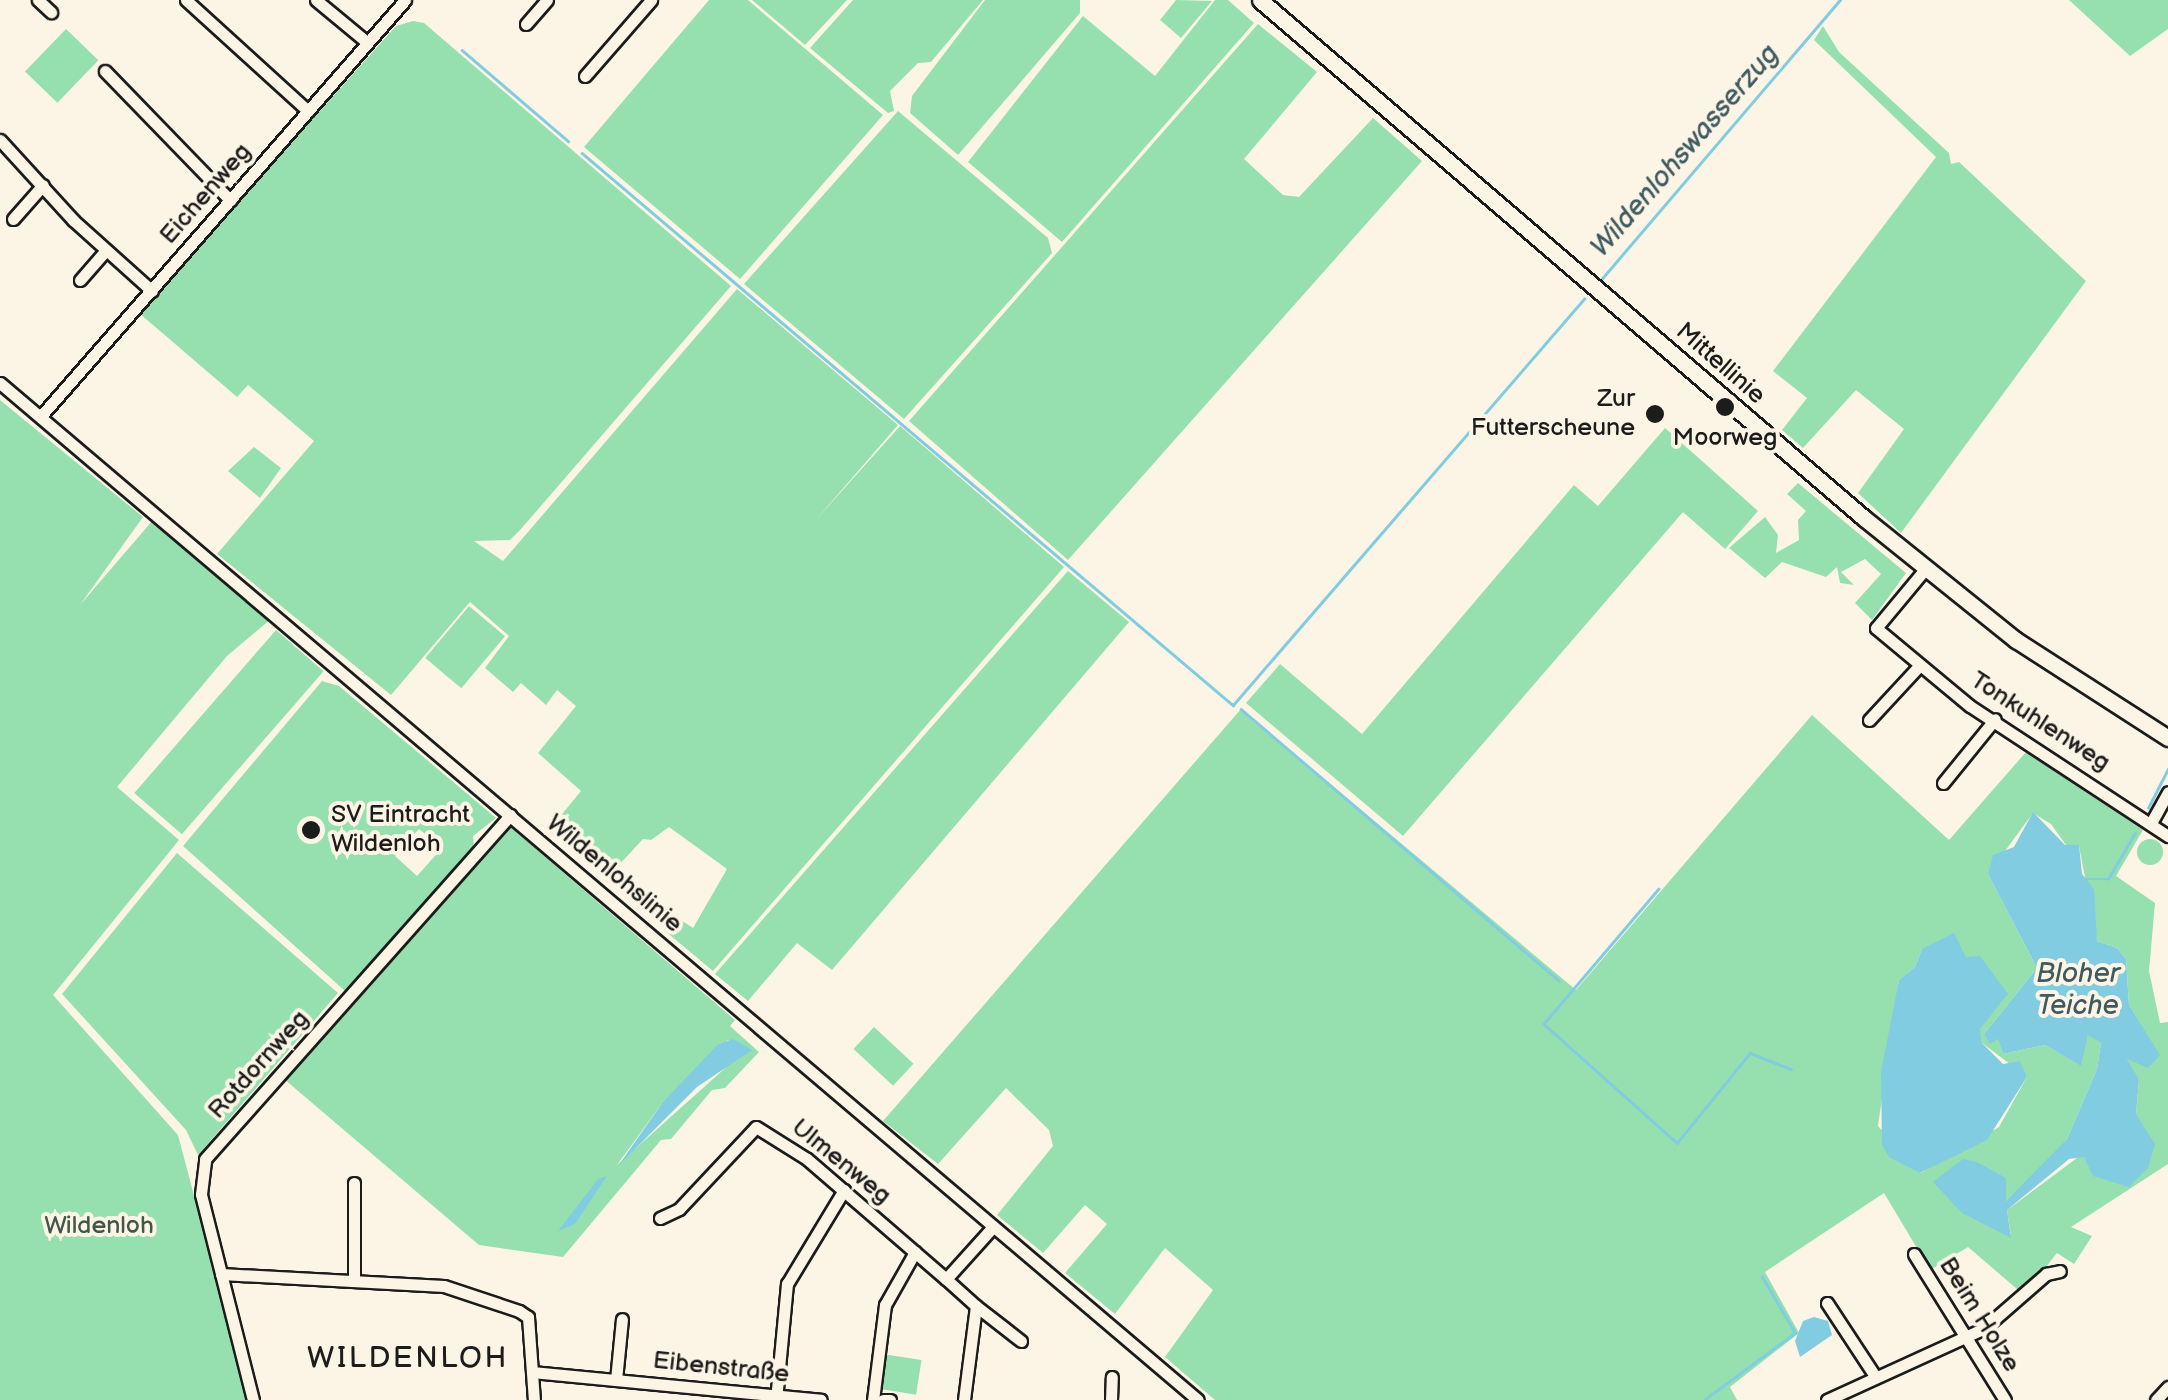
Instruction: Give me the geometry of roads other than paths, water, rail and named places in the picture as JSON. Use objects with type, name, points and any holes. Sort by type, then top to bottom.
[{"type":"street","points":[[38,0],[50,12]]},
{"type":"street","points":[[187,0],[308,111]]},
{"type":"street","points":[[316,0],[368,43]]},
{"type":"street","name":"Eichenweg","points":[[40,417],[405,0]]},
{"type":"street","points":[[526,24],[547,0]]},
{"type":"street","points":[[586,76],[651,0]]},
{"type":"street","name":"Mittellinie","points":[[1260,0],[1926,568],[2016,640],[2168,738]]},
{"type":"street","points":[[105,71],[230,200]]},
{"type":"street","points":[[0,140],[105,250],[152,291]]},
{"type":"street","points":[[14,219],[43,185]]},
{"type":"street","points":[[80,280],[105,250]]},
{"type":"street","name":"Wildenlohslinie","points":[[0,382],[1198,1400]]},
{"type":"street","name":"Tonkuhlenweg","points":[[1926,568],[1876,628],[1995,719],[2168,836]]},
{"type":"street","points":[[1870,720],[1920,665]]},
{"type":"street","points":[[1943,784],[1995,719]]},
{"type":"street","points":[[2150,823],[2168,792]]},
{"type":"street","name":"Rotdornweg","points":[[253,1400],[201,1194],[205,1159],[510,815]]},
{"type":"street","name":"Ulmenweg","points":[[660,1218],[679,1209],[756,1127],[844,1190],[946,1279]]},
{"type":"street","points":[[354,1183],[354,1282]]},
{"type":"street","points":[[776,1399],[786,1284],[844,1190]]},
{"type":"street","points":[[992,1228],[946,1279],[1021,1341]]},
{"type":"street","points":[[873,1400],[884,1304],[915,1252]]},
{"type":"street","name":"Beim Holze","points":[[1914,1254],[2005,1400]]},
{"type":"street","points":[[1826,1400],[1983,1328],[2046,1274],[2060,1271]]},
{"type":"street","points":[[221,1274],[444,1286],[519,1312],[528,1316],[534,1400]]},
{"type":"street","points":[[1827,1303],[1875,1376]]},
{"type":"street","points":[[964,1400],[976,1306]]},
{"type":"street","name":"Eibenstraße","points":[[616,1380],[622,1319]]},
{"type":"street","name":"Eibenstraße","points":[[532,1372],[776,1399],[821,1400]]},
{"type":"street","points":[[1111,1400],[1112,1377]]},
{"type":"street","points":[[2156,1400],[2168,1387]]},
{"type":"water","name":"Bloher Teiche","points":[[2033,812],[2065,845],[2079,845],[2082,874],[2094,889],[2097,941],[2117,948],[2126,959],[2129,1005],[2160,1055],[2148,1068],[2127,1059],[2139,1080],[2136,1114],[2155,1144],[2148,1168],[2129,1187],[2093,1176],[2084,1157],[2069,1159],[2007,1210],[2011,1238],[1962,1213],[1933,1182],[1963,1159],[1977,1162],[2006,1178],[2006,1201],[2067,1139],[2097,1069],[2101,1043],[2088,1035],[2081,1066],[2045,1045],[2003,1054],[1998,1039],[1990,1044],[1984,1034],[2037,968],[1988,874],[1993,855],[2014,847]]},
{"type":"water","name":"Bloher Teiche","points":[[1954,933],[1966,957],[1980,956],[2008,994],[1980,1029],[1982,1043],[2003,1064],[2020,1061],[2027,1077],[1987,1140],[1920,1173],[1889,1157],[1882,1145],[1881,1072],[1899,980],[1915,967],[1922,949]]},
{"type":"water","points":[[733,1039],[752,1050],[697,1087],[618,1166],[663,1102],[717,1045]]},
{"type":"water","points":[[607,1176],[575,1224],[558,1231],[598,1179]]},
{"type":"water","points":[[1814,1317],[1828,1321],[1832,1335],[1800,1357],[1795,1341],[1803,1321]]},
{"type":"waterway","name":"Wildenlohswasserzug","points":[[1599,282],[1840,0]]},
{"type":"waterway","points":[[462,50],[568,141]]},
{"type":"waterway","points":[[582,153],[1233,705],[1584,299]]},
{"type":"waterway","points":[[1241,709],[1559,981]]},
{"type":"waterway","points":[[2148,808],[2168,769]]},
{"type":"waterway","points":[[2086,879],[2108,879],[2135,833]]},
{"type":"waterway","points":[[1659,889],[1544,1024],[1677,1143],[1750,1053],[1791,1069]]},
{"type":"waterway","points":[[1704,1400],[1795,1333],[1762,1277]]},
{"type":"place","name":"Moorweg","points":[[1725,407]]},
{"type":"place","name":"Zur Futterscheune","points":[[1655,414]]},
{"type":"place","name":"SV Eintracht Wildenloh","points":[[311,830]]},
{"type":"district","name":"WILDENLOH","points":[[408,1358]]},
{"type":"park label","name":"Wildenloh","points":[[99,1226]]}]
